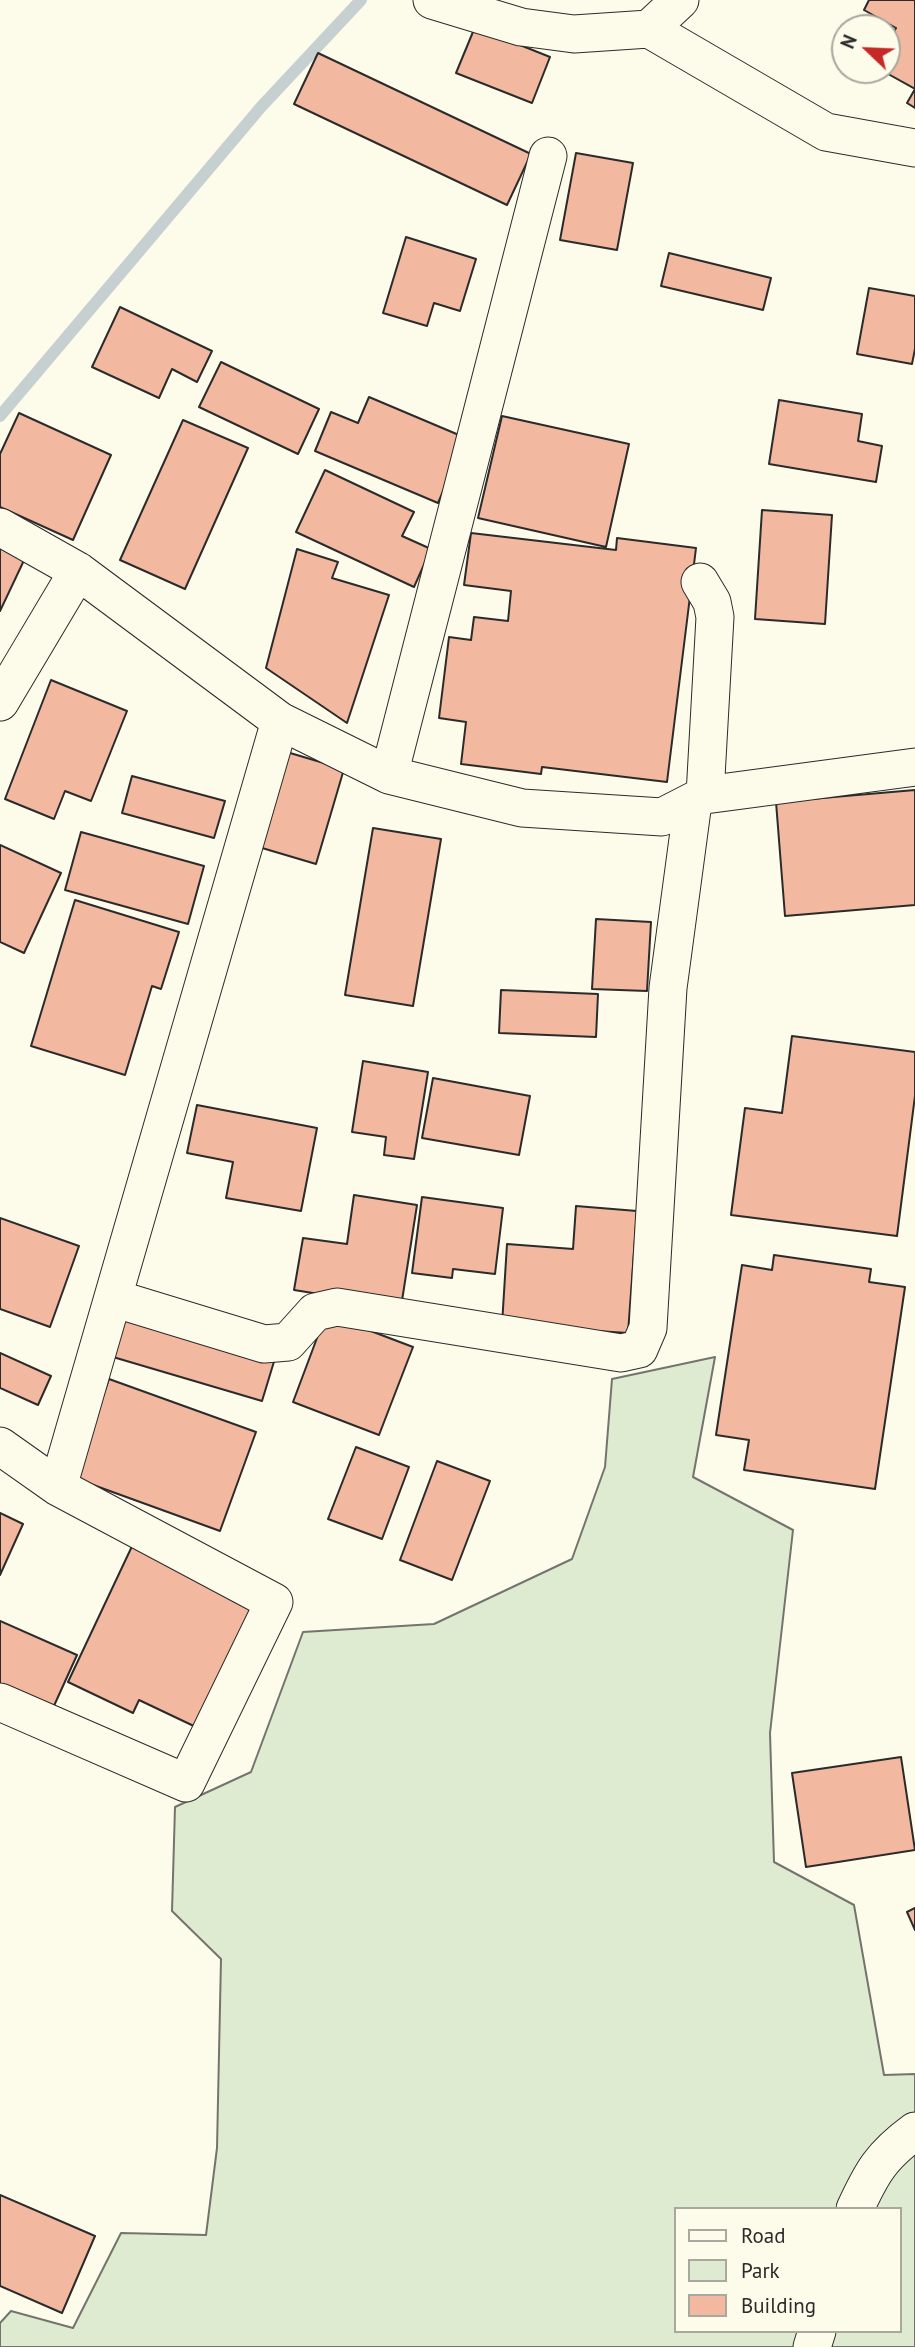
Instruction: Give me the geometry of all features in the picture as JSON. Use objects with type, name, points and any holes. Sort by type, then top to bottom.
[{"type":"street","points":[[432,0],[521,27],[574,34],[649,29],[827,132],[915,148]]},
{"type":"street","points":[[649,29],[680,0]]},
{"type":"street","points":[[389,775],[548,156]]},
{"type":"street","points":[[0,527],[78,571],[280,721],[389,775],[522,808],[662,817],[699,798],[915,767]]},
{"type":"street","points":[[0,702],[78,571]]},
{"type":"street","points":[[113,1298],[264,1344],[288,1342],[315,1312],[337,1307],[621,1353],[639,1349],[648,1328],[667,988],[699,798],[715,617],[712,602],[699,582]]},
{"type":"street","points":[[58,1488],[280,721]]},
{"type":"street","points":[[0,1446],[58,1488],[274,1602],[186,1783],[0,1702]]},
{"type":"street","points":[[856,2207],[872,2171],[898,2143],[915,2131]]},
{"type":"green space","points":[[715,1357],[693,1477],[793,1530],[770,1733],[774,1862],[854,1905],[884,2075],[915,2074],[915,2347],[0,2347],[0,2323],[11,2311],[73,2328],[121,2233],[206,2235],[217,2148],[221,1959],[172,1911],[175,1807],[251,1772],[303,1632],[434,1624],[572,1559],[605,1467],[612,1379]]},
{"type":"building","points":[[869,0],[915,0],[915,89],[901,81],[901,14],[871,14],[864,10]]},
{"type":"building","points":[[475,27],[550,57],[532,103],[456,73]]},
{"type":"building","points":[[318,53],[531,154],[507,205],[294,104]]},
{"type":"building","points":[[915,89],[915,108],[907,103]]},
{"type":"building","points":[[576,153],[633,163],[617,250],[560,240]]},
{"type":"building","points":[[406,237],[476,259],[460,311],[434,303],[427,326],[383,313]]},
{"type":"building","points":[[669,253],[771,278],[763,310],[661,286]]},
{"type":"building","points":[[869,288],[915,296],[915,349],[912,364],[857,354]]},
{"type":"building","points":[[120,307],[212,351],[197,382],[172,369],[159,398],[92,367]]},
{"type":"building","points":[[221,362],[319,409],[298,454],[199,407]]},
{"type":"building","points":[[369,397],[466,438],[438,503],[315,451],[331,412],[358,423]]},
{"type":"building","points":[[779,400],[862,414],[858,441],[882,446],[876,482],[769,464]]},
{"type":"building","points":[[19,413],[111,455],[73,540],[0,507],[0,454]]},
{"type":"building","points":[[502,416],[629,444],[606,547],[478,518]]},
{"type":"building","points":[[183,420],[248,448],[185,589],[120,560]]},
{"type":"building","points":[[325,470],[414,512],[402,536],[431,549],[414,587],[296,532]]},
{"type":"building","points":[[762,510],[832,515],[825,624],[755,619]]},
{"type":"building","points":[[471,533],[616,550],[617,538],[696,548],[667,782],[542,767],[541,774],[461,764],[466,722],[439,718],[449,637],[471,640],[474,617],[508,621],[511,591],[464,585]]},
{"type":"building","points":[[0,542],[27,554],[0,611]]},
{"type":"building","points":[[297,549],[338,562],[332,578],[389,595],[347,723],[266,668]]},
{"type":"building","points":[[51,680],[127,711],[91,801],[65,791],[54,819],[5,799]]},
{"type":"building","points":[[280,750],[344,769],[316,864],[252,845]]},
{"type":"building","points":[[132,776],[225,801],[214,838],[122,813]]},
{"type":"building","points":[[915,790],[915,905],[785,916],[776,802]]},
{"type":"building","points":[[373,828],[441,839],[413,1006],[345,995]]},
{"type":"building","points":[[81,832],[204,866],[188,924],[65,890]]},
{"type":"building","points":[[0,845],[61,873],[24,953],[0,942]]},
{"type":"building","points":[[75,900],[179,932],[161,989],[152,986],[125,1075],[31,1046]]},
{"type":"building","points":[[596,919],[651,922],[647,991],[592,989]]},
{"type":"building","points":[[501,990],[598,994],[596,1037],[499,1033]]},
{"type":"building","points":[[792,1036],[915,1052],[915,1096],[897,1236],[731,1215],[745,1108],[782,1113]]},
{"type":"building","points":[[363,1061],[428,1072],[414,1159],[384,1155],[386,1137],[352,1132]]},
{"type":"building","points":[[433,1078],[530,1096],[519,1155],[422,1138]]},
{"type":"building","points":[[197,1105],[317,1128],[301,1211],[226,1198],[233,1162],[187,1153]]},
{"type":"building","points":[[354,1195],[417,1205],[401,1307],[294,1290],[303,1238],[347,1244]]},
{"type":"building","points":[[422,1197],[503,1208],[495,1274],[453,1269],[452,1278],[412,1273]]},
{"type":"building","points":[[576,1206],[637,1211],[628,1333],[502,1325],[507,1244],[573,1249]]},
{"type":"building","points":[[0,1218],[79,1246],[50,1327],[0,1309]]},
{"type":"building","points":[[774,1255],[871,1269],[869,1282],[905,1287],[875,1489],[744,1470],[749,1440],[716,1435],[742,1265],[772,1270]]},
{"type":"building","points":[[127,1311],[276,1355],[262,1401],[113,1357]]},
{"type":"building","points":[[326,1314],[413,1347],[379,1435],[293,1402]]},
{"type":"building","points":[[0,1353],[51,1376],[38,1405],[0,1388]]},
{"type":"building","points":[[109,1379],[256,1432],[220,1531],[74,1478]]},
{"type":"building","points":[[356,1447],[409,1467],[382,1539],[328,1519]]},
{"type":"building","points":[[437,1461],[490,1481],[452,1580],[400,1560]]},
{"type":"building","points":[[0,1513],[23,1524],[0,1575]]},
{"type":"building","points":[[134,1542],[258,1601],[198,1728],[139,1700],[133,1713],[68,1682]]},
{"type":"building","points":[[0,1621],[77,1655],[53,1708],[0,1684]]},
{"type":"building","points":[[901,1757],[915,1850],[806,1867],[792,1773]]},
{"type":"building","points":[[915,1908],[915,1930],[907,1912]]},
{"type":"building","points":[[0,2195],[95,2236],[62,2313],[0,2286]]},
{"type":"waterway","points":[[0,416],[261,107],[361,0]]}]
